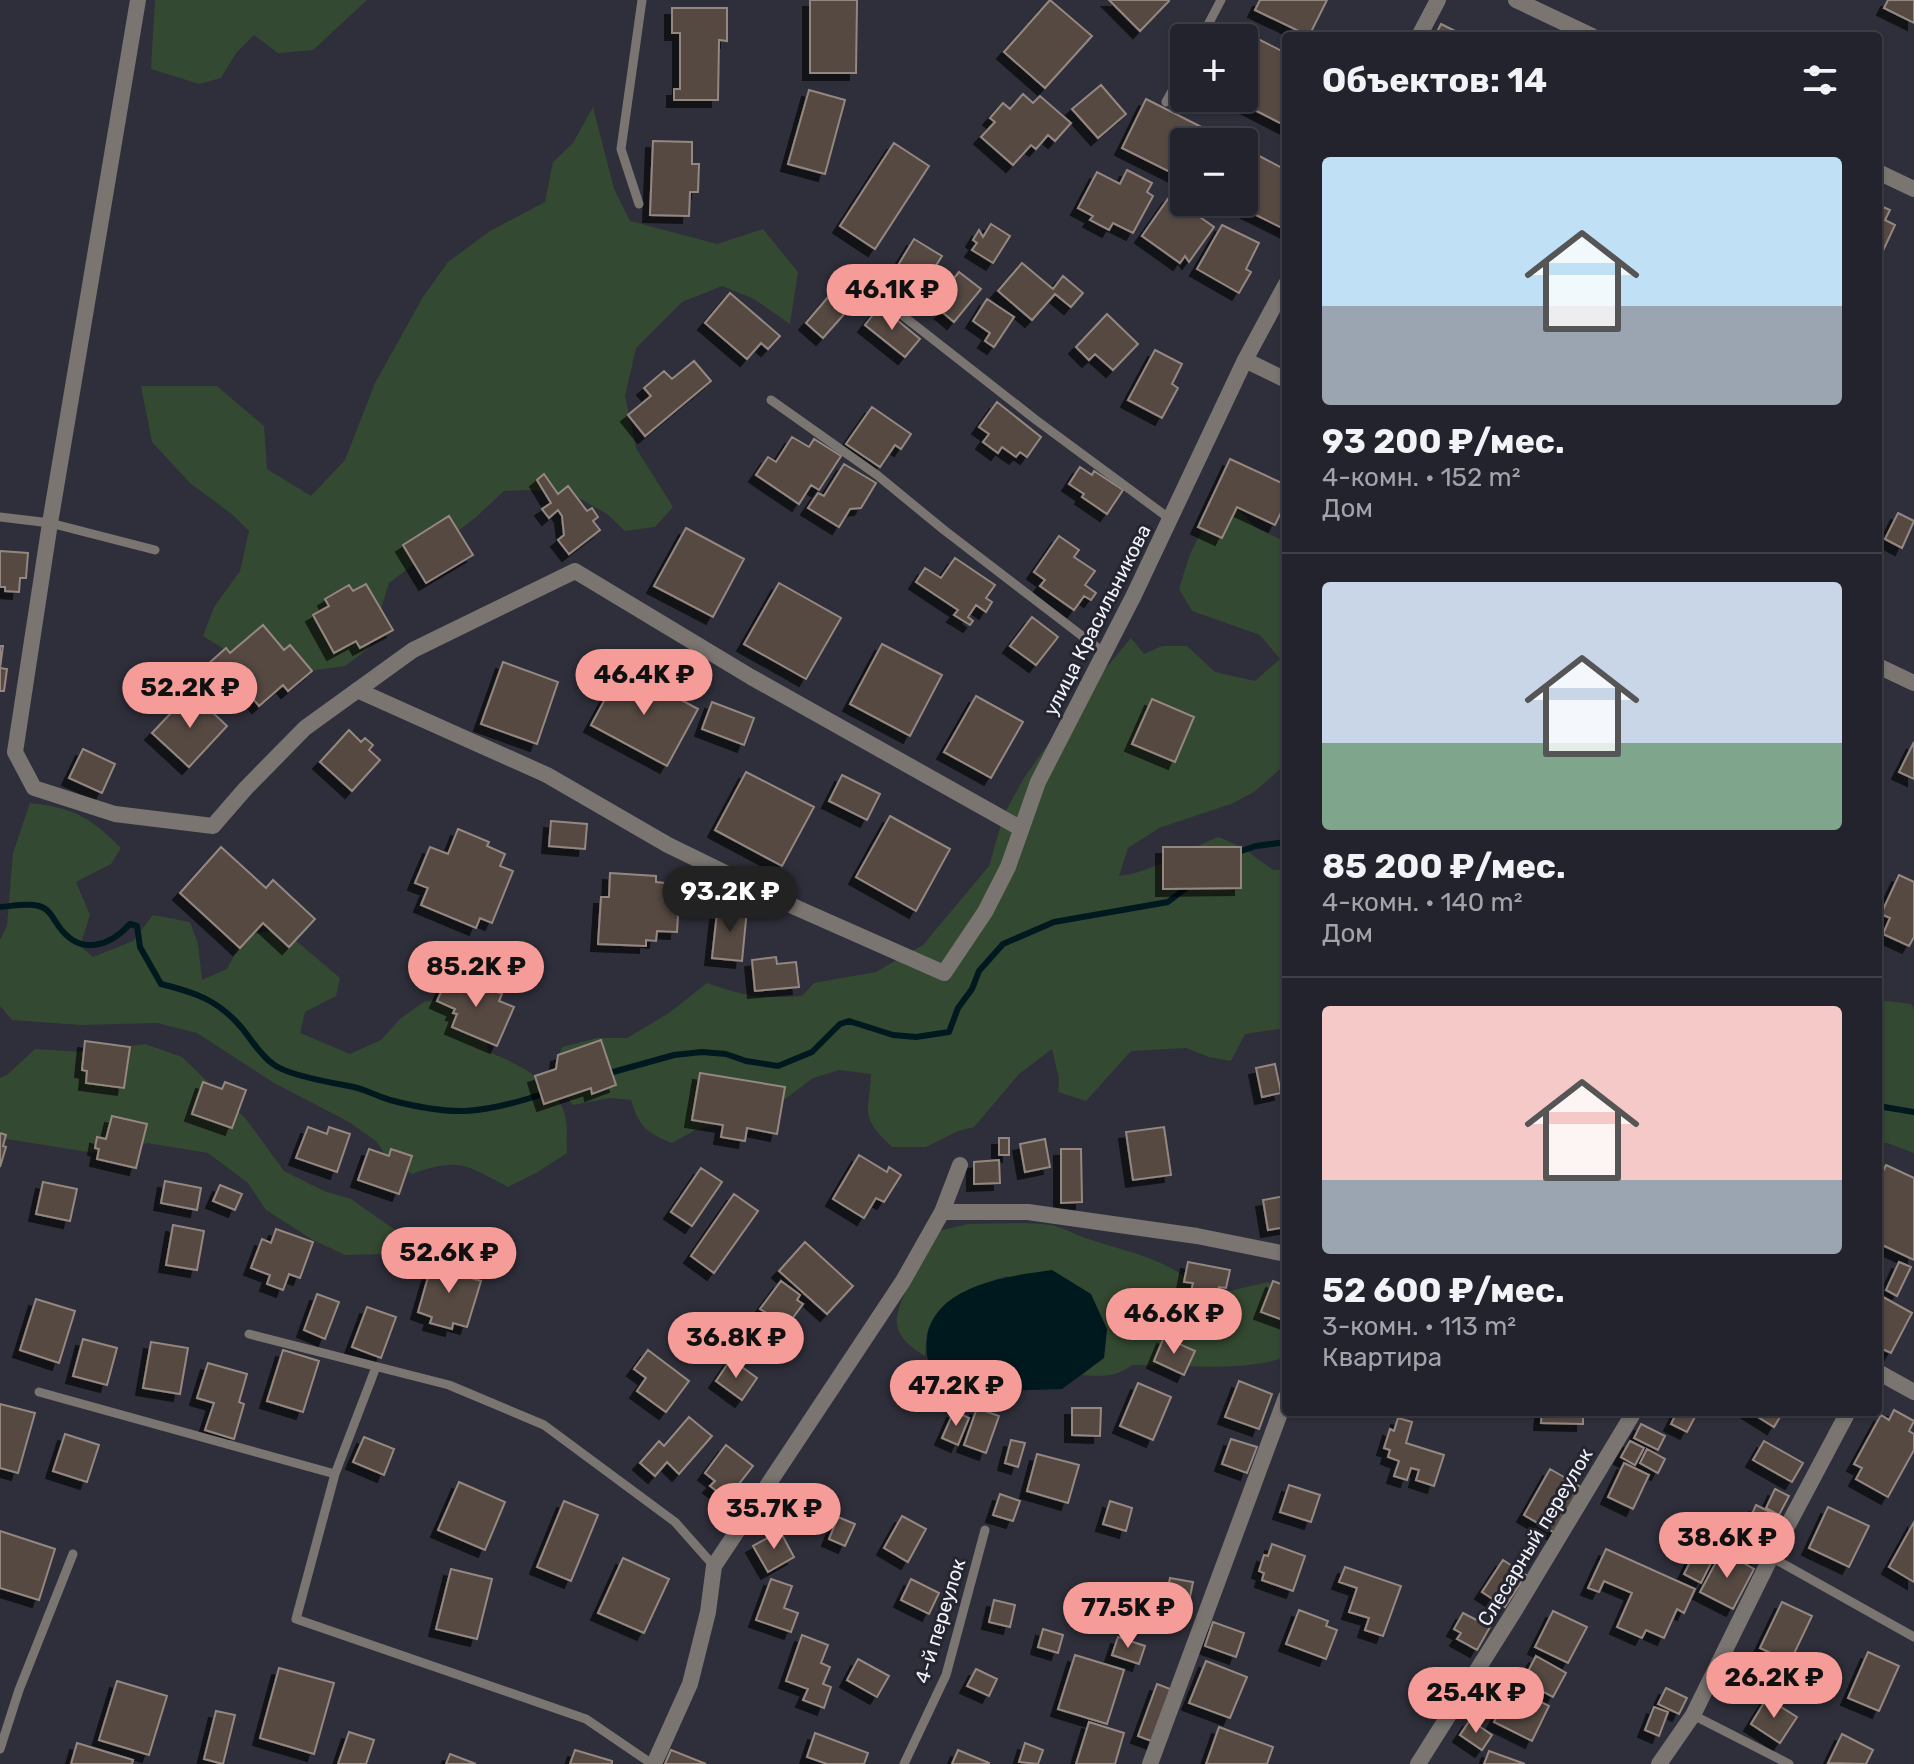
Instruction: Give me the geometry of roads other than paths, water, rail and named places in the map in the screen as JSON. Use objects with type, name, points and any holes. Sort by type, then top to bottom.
[{"type":"street","points":[[138,0],[50,523],[15,752],[34,788],[115,814],[213,826],[305,728],[413,650],[575,571],[751,677],[1020,828]]},
{"type":"street","points":[[1421,32],[1438,0]]},
{"type":"street","points":[[1516,0],[1584,32]]},
{"type":"street","points":[[1882,174],[1914,189]]},
{"type":"street","name":"улица Красильникова","points":[[357,690],[547,775],[668,845],[797,908],[944,973],[985,912],[1008,867],[1038,782],[1170,519],[1245,360],[1282,291]]},
{"type":"street","points":[[1245,360],[1282,378]]},
{"type":"street","points":[[1882,668],[1914,683]]},
{"type":"street","points":[[653,1764],[690,1684],[708,1612],[714,1566],[903,1281],[942,1212],[960,1165]]},
{"type":"street","points":[[942,1212],[1028,1212],[1197,1236],[1282,1253]]},
{"type":"street","points":[[1882,1374],[1914,1392]]},
{"type":"street","points":[[1150,1764],[1282,1408]]},
{"type":"street","name":"Слесарный переулок","points":[[1418,1764],[1632,1416]]},
{"type":"street","points":[[1659,1764],[1693,1715],[1771,1557],[1846,1416]]},
{"type":"lane","points":[[639,204],[621,149],[642,0]]},
{"type":"lane","points":[[1208,24],[1221,0]]},
{"type":"lane","points":[[1166,102],[1170,95]]},
{"type":"lane","points":[[865,286],[1036,420],[1170,519]]},
{"type":"lane","points":[[771,400],[877,475],[1103,652]]},
{"type":"lane","points":[[0,517],[50,523],[155,550]]},
{"type":"lane","points":[[249,1334],[449,1385],[544,1425],[675,1522],[714,1566]]},
{"type":"lane","points":[[376,1367],[335,1474],[296,1619],[586,1719],[653,1764]]},
{"type":"lane","points":[[39,1392],[335,1474]]},
{"type":"lane","name":"4-й переулок","points":[[904,1764],[946,1675],[985,1530]]},
{"type":"lane","points":[[0,1749],[19,1690],[73,1554]]},
{"type":"lane","points":[[1771,1557],[1914,1637]]},
{"type":"lane","points":[[1693,1715],[1789,1764]]},
{"type":"waterway","points":[[1235,853],[1282,843]]},
{"type":"waterway","points":[[606,1074],[674,1055],[702,1052],[778,1066],[812,1052],[840,1024],[849,1021],[893,1035],[916,1037],[949,1032],[958,1008],[972,989],[979,971],[1003,944],[1054,922],[1168,902],[1190,885]]},
{"type":"waterway","points":[[0,907],[43,907],[68,937],[86,945],[114,938],[130,924],[137,926],[140,947],[161,984],[195,994],[223,1010],[260,1052],[279,1068],[354,1087],[390,1100],[451,1111],[486,1109],[546,1093]]},
{"type":"waterway","points":[[1882,1107],[1914,1112]]}]
